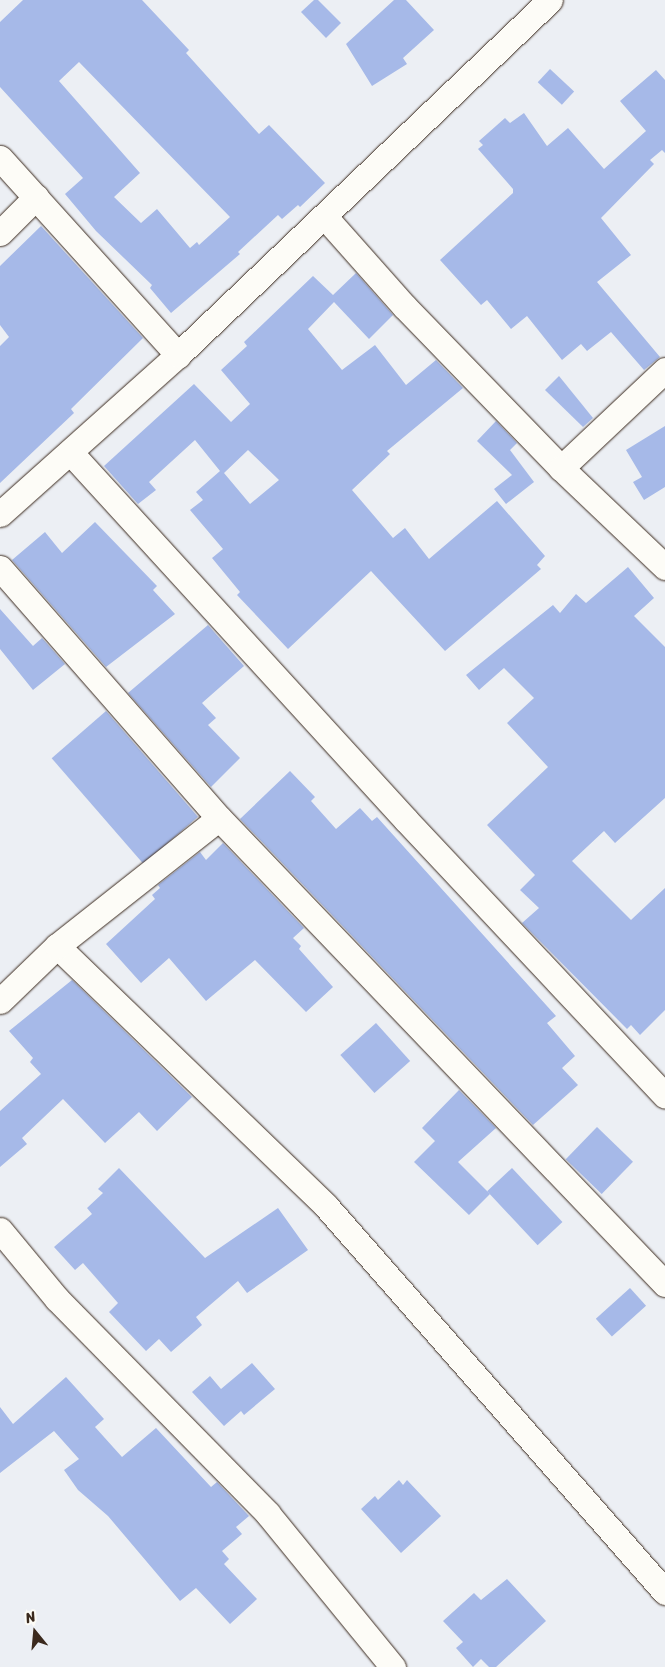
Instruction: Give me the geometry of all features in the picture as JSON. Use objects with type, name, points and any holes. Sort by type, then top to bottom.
[{"type":"street","points":[[0,514],[178,355],[550,0]]},
{"type":"street","points":[[0,158],[178,355]]},
{"type":"street","points":[[0,233],[36,197]]},
{"type":"street","points":[[324,217],[404,306],[561,468],[665,567]]},
{"type":"street","points":[[561,468],[665,370]]},
{"type":"street","points":[[70,452],[406,820],[665,1096]]},
{"type":"street","points":[[0,568],[220,818],[665,1284]]},
{"type":"street","points":[[0,1001],[57,946],[220,818]]},
{"type":"street","points":[[57,946],[326,1206],[665,1592]]},
{"type":"street","points":[[0,1230],[57,1299],[268,1514],[393,1667]]},
{"type":"building","points":[[23,0],[142,0],[189,50],[186,53],[259,134],[269,125],[325,183],[300,207],[298,205],[282,219],[278,215],[238,252],[240,254],[171,313],[150,288],[152,285],[96,231],[65,194],[83,178],[0,87],[0,22]],"holes":[[[79,62],[230,217],[199,245],[197,242],[190,248],[157,209],[141,223],[114,197],[140,173],[59,81]]]},
{"type":"building","points":[[314,0],[318,0],[341,23],[326,38],[301,12]]},
{"type":"building","points":[[394,0],[406,0],[434,30],[403,58],[407,64],[372,86],[346,44]]},
{"type":"building","points":[[550,69],[574,92],[562,105],[538,82]]},
{"type":"building","points":[[656,70],[665,80],[665,153],[662,150],[650,160],[654,164],[601,218],[631,255],[597,282],[660,357],[644,370],[611,332],[587,351],[581,344],[562,360],[527,316],[511,329],[487,300],[481,305],[440,260],[513,193],[513,189],[478,149],[483,145],[479,141],[505,118],[510,123],[524,113],[547,146],[568,128],[604,169],[646,131],[620,101]]},
{"type":"building","points":[[41,226],[143,338],[71,409],[74,413],[0,483],[0,346],[9,337],[0,325],[0,266]]},
{"type":"building","points":[[356,273],[393,315],[369,339],[334,302],[308,329],[342,370],[375,345],[406,385],[436,360],[463,388],[387,451],[390,454],[352,490],[393,538],[405,528],[429,559],[497,501],[545,556],[537,565],[541,569],[445,651],[371,571],[288,649],[237,595],[240,592],[212,558],[223,549],[190,510],[203,500],[196,492],[220,471],[195,440],[149,482],[156,490],[138,504],[104,466],[194,384],[231,422],[250,404],[221,370],[247,346],[244,342],[313,276],[333,295]],"holes":[[[248,450],[279,480],[250,504],[224,473]]]},
{"type":"building","points":[[559,376],[593,418],[583,427],[545,390]]},
{"type":"building","points":[[496,421],[517,443],[510,450],[534,482],[506,504],[494,489],[512,475],[477,441]]},
{"type":"building","points":[[665,426],[665,487],[644,500],[633,482],[642,477],[626,450]]},
{"type":"building","points":[[95,522],[157,586],[153,590],[175,614],[106,667],[12,560],[45,532],[62,553]]},
{"type":"building","points":[[628,567],[654,598],[634,616],[665,647],[665,798],[615,843],[604,831],[572,861],[631,920],[665,888],[665,1010],[640,1035],[631,1025],[627,1029],[522,923],[539,908],[520,890],[535,875],[487,825],[548,767],[507,723],[534,698],[504,668],[479,690],[466,675],[553,605],[560,613],[576,594],[586,603]]},
{"type":"building","points":[[0,609],[33,646],[42,638],[65,664],[33,690],[0,649]]},
{"type":"building","points":[[208,625],[244,666],[202,703],[216,718],[208,725],[240,758],[211,787],[128,693]]},
{"type":"building","points":[[106,711],[198,817],[144,864],[52,758]]},
{"type":"building","points":[[290,771],[315,797],[311,801],[336,829],[360,808],[372,821],[377,817],[556,1016],[547,1023],[575,1056],[562,1068],[578,1085],[533,1125],[240,819]]},
{"type":"building","points":[[223,843],[304,928],[293,938],[301,946],[299,949],[333,987],[306,1012],[255,960],[206,1001],[169,958],[141,983],[106,944],[155,899],[152,895],[160,888],[158,885],[200,852],[206,860]]},
{"type":"building","points":[[72,980],[192,1097],[157,1131],[139,1112],[105,1143],[63,1099],[22,1138],[27,1144],[0,1167],[0,1111],[41,1074],[30,1062],[33,1058],[9,1031]]},
{"type":"building","points":[[376,1023],[410,1061],[374,1093],[340,1055]]},
{"type":"building","points":[[459,1090],[496,1128],[458,1162],[490,1194],[469,1215],[414,1162],[435,1141],[422,1128]]},
{"type":"building","points":[[597,1127],[633,1162],[602,1194],[566,1159]]},
{"type":"building","points":[[119,1168],[205,1258],[278,1208],[308,1250],[247,1293],[238,1281],[196,1317],[202,1325],[171,1352],[159,1339],[146,1351],[109,1312],[118,1303],[83,1263],[75,1270],[54,1247],[92,1214],[87,1208],[103,1193],[98,1189]]},
{"type":"building","points":[[512,1168],[562,1222],[538,1245],[487,1191]]},
{"type":"building","points":[[630,1288],[646,1306],[612,1337],[596,1319]]},
{"type":"building","points":[[252,1363],[275,1389],[244,1415],[241,1411],[224,1426],[192,1392],[210,1376],[221,1389]]},
{"type":"building","points":[[66,1377],[104,1419],[95,1427],[122,1457],[156,1428],[211,1487],[217,1482],[249,1516],[236,1527],[242,1534],[222,1551],[229,1559],[224,1564],[257,1599],[230,1624],[196,1588],[180,1601],[108,1516],[78,1490],[64,1470],[79,1459],[54,1431],[0,1473],[0,1407],[13,1424]]},
{"type":"building","points":[[399,1480],[403,1485],[407,1480],[441,1516],[401,1553],[361,1509],[375,1496],[378,1500]]},
{"type":"building","points":[[507,1579],[546,1621],[496,1667],[489,1667],[481,1659],[473,1667],[456,1648],[463,1642],[443,1621],[474,1593],[481,1600]]}]
